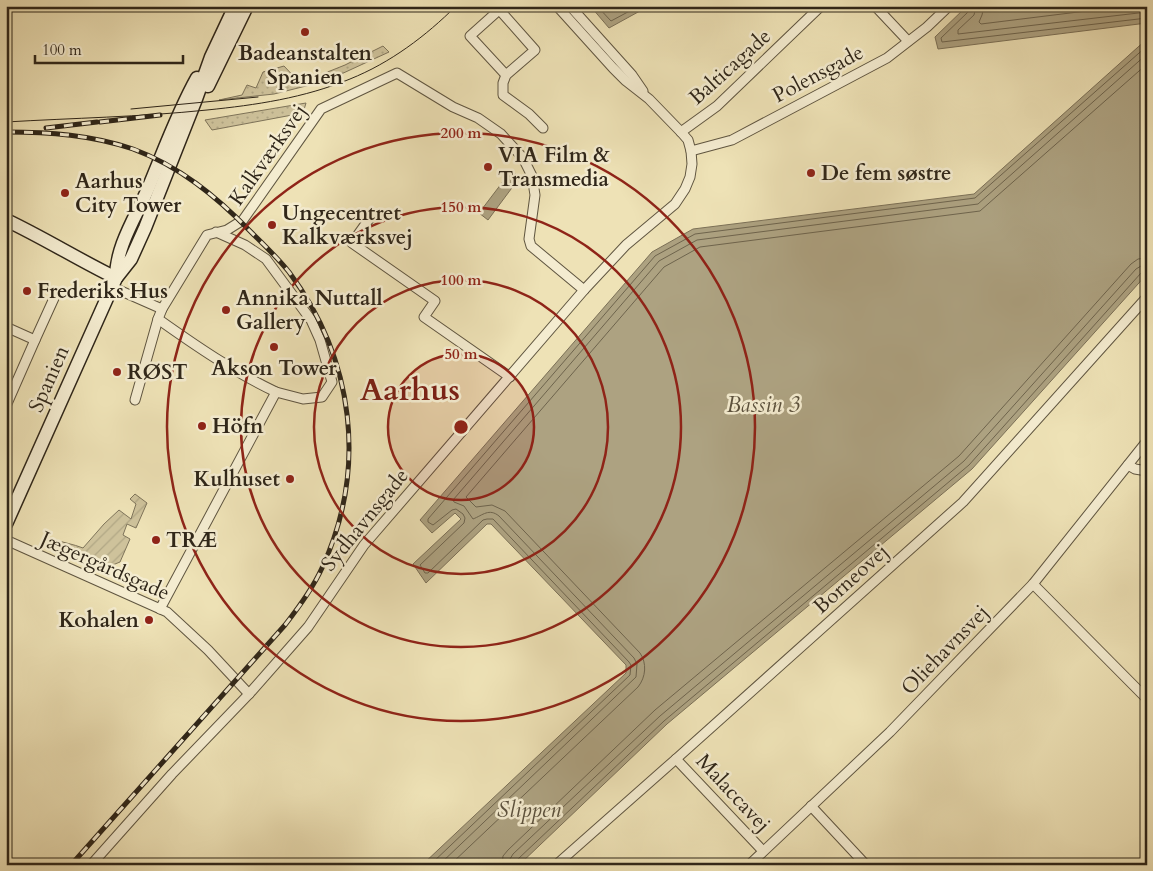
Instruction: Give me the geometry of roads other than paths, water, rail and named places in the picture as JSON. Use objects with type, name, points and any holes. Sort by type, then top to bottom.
[{"type":"street","name":"Spanien","points":[[6,524],[114,282],[131,259],[164,180],[211,57],[235,6]]},
{"type":"street","name":"Spanien","points":[[196,99],[209,83],[247,6]]},
{"type":"street","points":[[558,6],[626,81],[649,99],[682,132],[688,140],[691,151]]},
{"type":"street","points":[[570,6],[632,75],[649,99]]},
{"type":"street","name":"Balticagade","points":[[682,132],[717,106],[821,6]]},
{"type":"street","points":[[874,6],[908,41]]},
{"type":"street","name":"Polensgade","points":[[691,151],[732,140],[886,58],[927,27],[949,6]]},
{"type":"street","points":[[506,75],[470,36],[497,8],[535,50],[506,75],[503,83],[504,95],[529,114],[543,128]]},
{"type":"street","name":"Spanien","points":[[114,282],[119,253],[183,105],[199,74],[211,57]]},
{"type":"street","name":"Kalkværksvej","points":[[135,400],[162,309],[207,235],[227,230],[243,220],[321,109],[398,72],[453,107],[478,118],[501,134],[522,158],[532,176],[535,195],[529,239],[531,246],[584,290]]},
{"type":"street","name":"Spanien","points":[[150,185],[175,150]]},
{"type":"street","name":"Sydhavnsgade","points":[[94,861],[172,774],[249,694],[308,627],[364,546],[397,505],[584,290],[626,245],[675,204],[690,177],[691,151]]},
{"type":"street","points":[[372,214],[352,243],[435,301],[424,317],[510,377]]},
{"type":"street","points":[[6,220],[89,264],[114,282],[162,309]]},
{"type":"street","points":[[158,319],[222,363],[276,392],[304,399],[322,397],[332,382],[320,340],[311,320],[266,259],[216,232]]},
{"type":"street","points":[[6,406],[55,296]]},
{"type":"street","name":"Borneovej","points":[[556,865],[963,502],[1147,297]]},
{"type":"street","points":[[6,327],[35,340]]},
{"type":"street","points":[[160,609],[276,392]]},
{"type":"street","name":"Oliehavnsvej","points":[[749,865],[890,732],[1033,584],[1147,441]]},
{"type":"street","points":[[1128,465],[1147,472]]},
{"type":"street","name":"Jægergårdsgade","points":[[6,540],[167,612],[208,650],[249,694]]},
{"type":"street","points":[[1033,584],[1147,699]]},
{"type":"street","name":"Malaccavej","points":[[676,759],[763,851]]},
{"type":"street","points":[[811,806],[866,865]]},
{"type":"street","points":[[94,861],[104,865]]},
{"type":"water","points":[[593,6],[649,6],[609,28],[592,8]]},
{"type":"water","points":[[967,6],[1147,6],[1147,23],[938,49],[935,37]]},
{"type":"water","name":"Bassin 3","points":[[1147,39],[1147,274],[972,469],[667,724],[519,865],[422,865],[626,673],[626,665],[491,524],[487,524],[426,583],[413,564],[461,519],[455,513],[432,533],[420,520],[652,252],[693,229],[974,194]]},
{"type":"water","points":[[511,171],[520,177],[488,220],[479,213]]},
{"type":"tram line","points":[[6,122],[182,112],[244,106],[297,96],[333,86],[379,65],[407,48],[456,6]]},
{"type":"tram line","points":[[131,109],[258,97]]},
{"type":"railway","points":[[100,122],[160,115]]},
{"type":"railway","points":[[46,128],[97,122]]},
{"type":"railway","points":[[6,132],[70,135],[118,144],[166,164],[210,194],[280,261],[311,306],[328,341],[340,378],[347,415],[349,453],[345,492],[336,530],[322,568],[310,590],[285,625],[71,865]]},
{"type":"place","name":"Badeanstalten Spanien","points":[[305,32]]},
{"type":"place","name":"VIA Film & Transmedia","points":[[488,167]]},
{"type":"place","name":"De fem søstre","points":[[811,173]]},
{"type":"place","name":"Aarhus City Tower","points":[[65,193]]},
{"type":"place","name":"Ungecentret Kalkværksvej","points":[[272,225]]},
{"type":"place","name":"Frederiks Hus","points":[[27,291]]},
{"type":"place","name":"Annika Nuttall Gallery","points":[[226,310]]},
{"type":"place","name":"Akson Tower","points":[[274,347]]},
{"type":"place","name":"RØST","points":[[117,372]]},
{"type":"place","name":"Höfn","points":[[202,426]]},
{"type":"place","name":"Kulhuset","points":[[290,479]]},
{"type":"place","name":"TRÆ","points":[[156,540]]},
{"type":"place","name":"Kohalen","points":[[149,620]]},
{"type":"district","name":"Aarhus","points":[[410,390]]},
{"type":"water label","name":"Slippen","points":[[529,810]]}]
